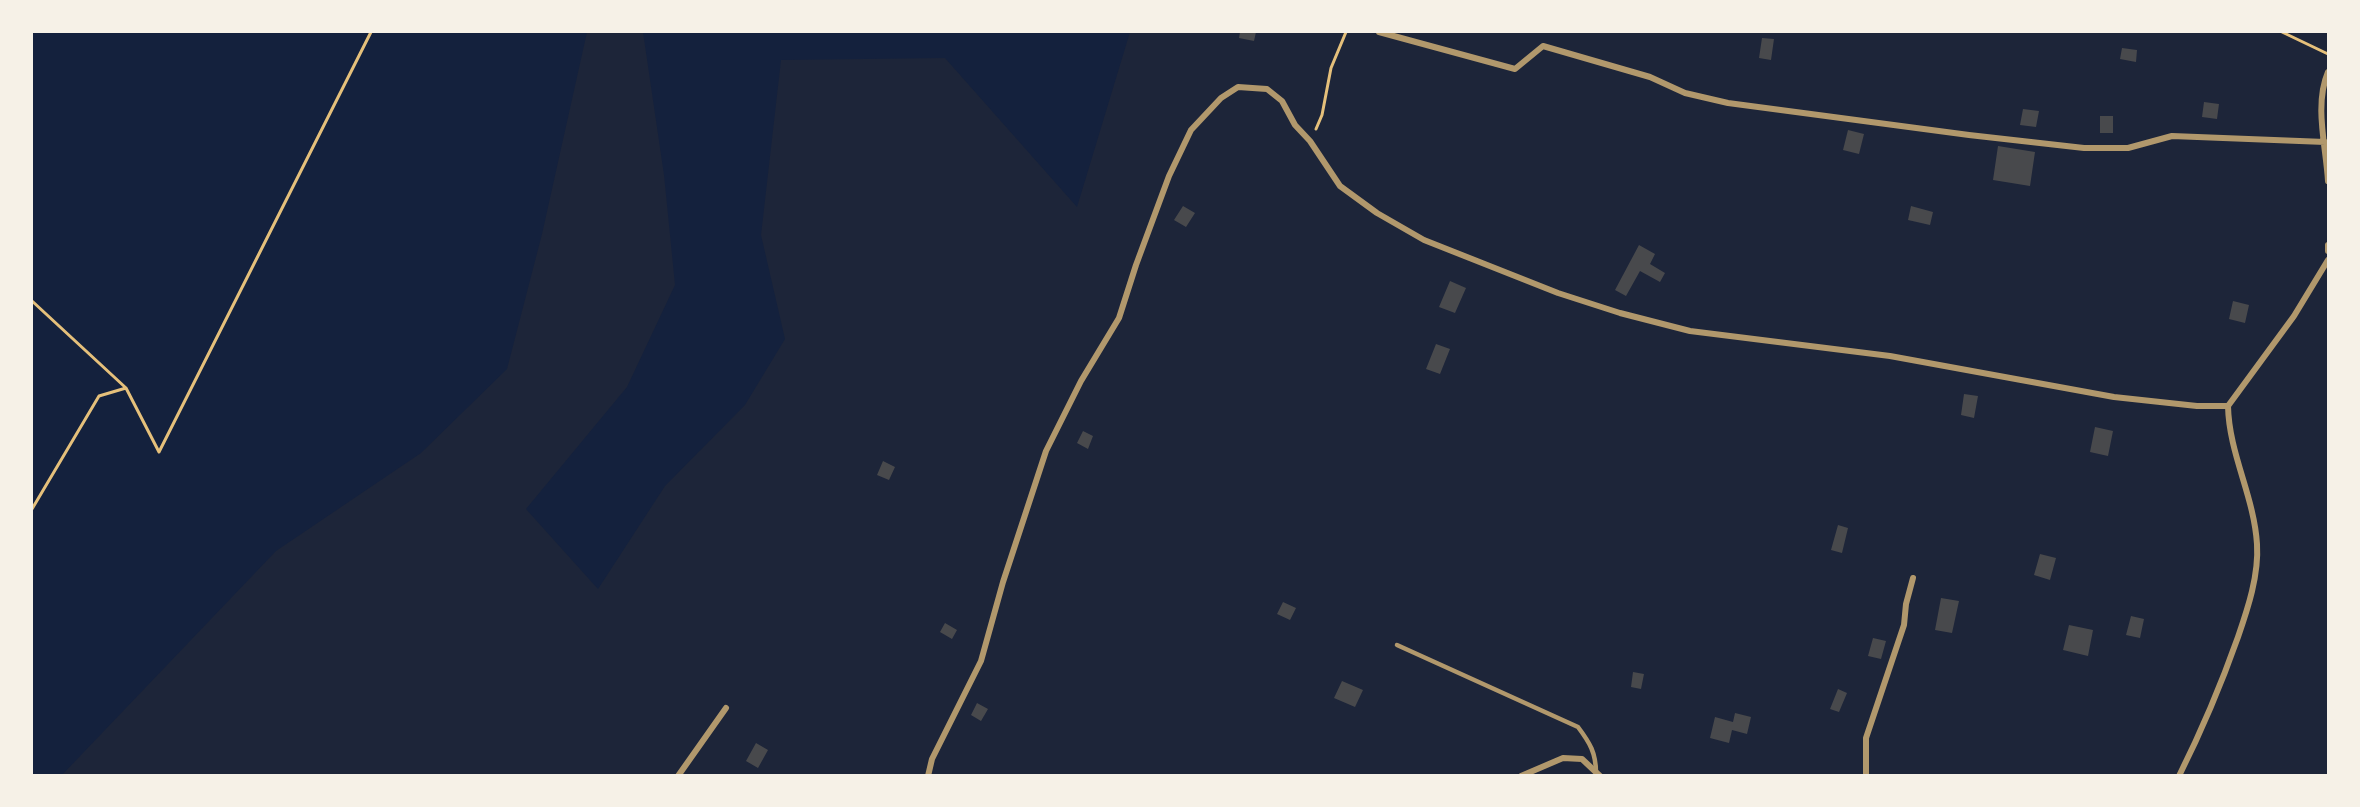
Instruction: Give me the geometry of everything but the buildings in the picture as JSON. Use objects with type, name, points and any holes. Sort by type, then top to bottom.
[{"type":"street","points":[[1379,32],[1515,69],[1543,46],[1650,78],[1685,93],[1728,102],[2027,142],[2084,148],[2128,148],[2172,136],[2325,142]]},
{"type":"street","points":[[2328,72],[2324,82],[2321,116],[2328,181]]},
{"type":"street","points":[[928,776],[932,759],[981,661],[1006,571],[1046,451],[1081,381],[1119,318],[1169,176],[1191,130],[1221,99],[1238,87],[1267,89],[1282,101],[1295,125],[1310,141],[1341,186],[1377,213],[1424,240],[1558,293],[1620,313],[1690,331],[1890,356],[2114,397],[2197,406],[2228,406]]},
{"type":"street","points":[[2328,246],[2328,251]]},
{"type":"street","points":[[2180,776],[2223,679],[2245,616],[2254,580],[2257,544],[2245,481],[2233,451],[2228,406],[2294,316],[2328,260]]},
{"type":"street","points":[[1866,776],[1866,738],[1904,625],[1906,604],[1914,578]]},
{"type":"street","points":[[678,776],[726,708]]},
{"type":"street","points":[[1521,776],[1563,758],[1582,759],[1598,774]]},
{"type":"lane","points":[[1397,645],[1578,728],[1596,755],[1598,774]]},
{"type":"path","points":[[32,301],[126,388],[159,452],[371,32]]},
{"type":"path","points":[[1310,141],[1322,115],[1331,68],[1346,32]]},
{"type":"path","points":[[2282,32],[2328,54]]},
{"type":"path","points":[[32,509],[99,396],[126,388]]},
{"type":"shaded area","points":[[587,32],[643,32],[664,175],[675,285],[627,387],[526,509],[598,589],[665,486],[745,405],[785,339],[761,235],[781,60],[945,58],[1077,207],[1130,32],[2328,32],[2328,775],[61,776],[276,551],[421,453],[507,369],[542,234]]}]
